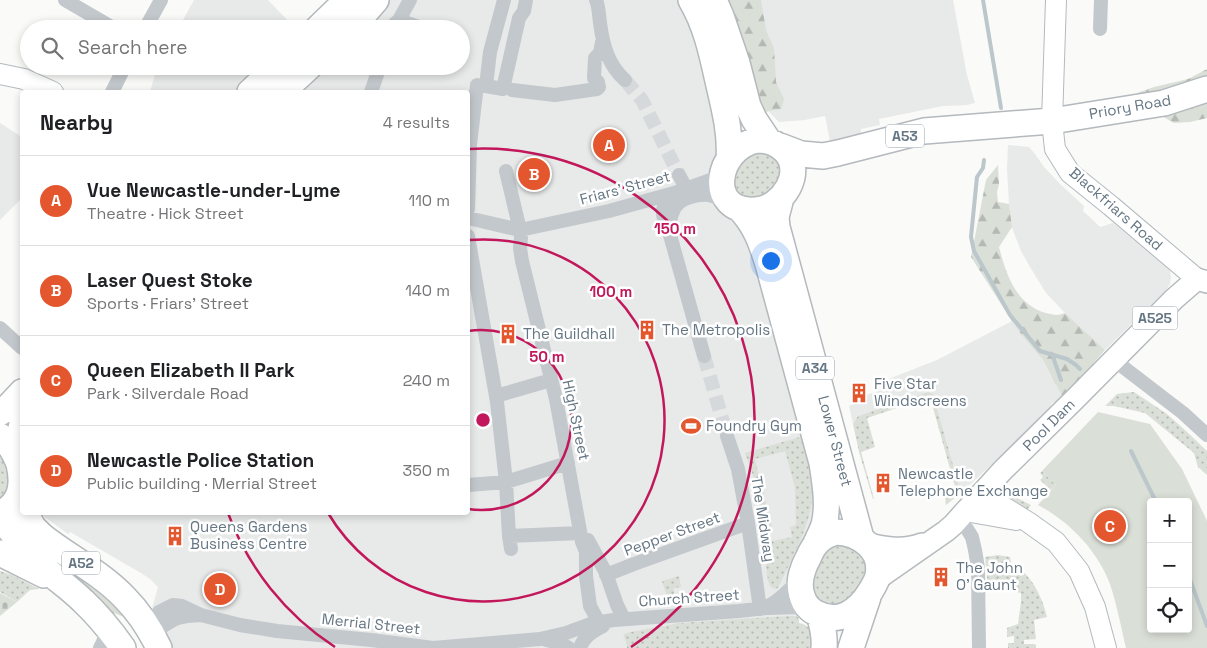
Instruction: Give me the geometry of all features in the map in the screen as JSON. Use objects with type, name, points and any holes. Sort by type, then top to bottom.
[{"type":"highway","points":[[326,20],[347,0]]},
{"type":"highway","points":[[359,20],[376,0]]},
{"type":"highway","points":[[691,0],[706,35],[729,131],[726,165],[721,180],[724,194],[736,207],[759,210],[770,206],[785,192],[793,173],[793,166],[788,154],[774,143],[754,118],[748,106],[734,54],[714,0]]},
{"type":"highway","points":[[252,90],[268,75]]},
{"type":"highway","points":[[284,90],[300,75]]},
{"type":"highway","name":"Priory Road","points":[[1052,121],[1164,103],[1207,89]]},
{"type":"highway","name":"A53","points":[[774,143],[802,154],[823,156],[924,131],[1052,121]]},
{"type":"highway","points":[[726,165],[736,151],[744,144],[752,141],[774,143]]},
{"type":"highway","name":"A53","points":[[785,192],[801,171],[823,156]]},
{"type":"highway","name":"Lower Street","points":[[785,192],[776,217],[777,227],[864,541]]},
{"type":"highway","name":"Lower Street","points":[[736,207],[747,216],[761,242],[822,463],[826,498],[825,516],[824,525],[816,543]]},
{"type":"highway","points":[[0,413],[20,394]]},
{"type":"highway","points":[[19,460],[18,439],[20,431]]},
{"type":"highway","points":[[0,436],[10,444],[19,460]]},
{"type":"highway","points":[[0,515],[20,500]]},
{"type":"highway","name":"A52","points":[[0,515],[39,562],[66,586],[101,629],[123,648]]},
{"type":"highway","name":"A52","points":[[28,515],[33,528],[42,536],[124,596],[150,630]]},
{"type":"highway","points":[[824,648],[823,625],[801,592],[800,577],[816,543],[829,534],[845,532],[853,534],[864,541],[877,559],[878,566],[851,648]]},
{"type":"highway","name":"A52","points":[[0,553],[66,586]]},
{"type":"highway","points":[[814,612],[828,618],[846,616],[858,607],[872,587]]},
{"type":"highway","points":[[101,629],[150,630]]},
{"type":"main road","name":"A525","points":[[1107,367],[1174,299],[1202,280]]},
{"type":"main road","name":"Pool Dam","points":[[872,587],[887,572],[946,531],[982,492],[1107,367]]},
{"type":"main road","name":"Pool Dam","points":[[864,541],[883,547],[901,548],[915,546],[935,538]]},
{"type":"street","points":[[150,20],[161,0]]},
{"type":"street","points":[[397,20],[410,0]]},
{"type":"street","points":[[504,0],[490,52],[486,86],[503,88],[519,18],[524,11],[526,0]]},
{"type":"street","points":[[596,0],[602,42],[612,66],[625,80]]},
{"type":"street","name":"Blackfriars Road","points":[[1056,0],[1052,121],[1055,149],[1070,173],[1202,280]]},
{"type":"street","points":[[1100,28],[1101,0]]},
{"type":"street","points":[[71,1],[101,20]]},
{"type":"street","points":[[518,91],[555,95],[597,89],[599,87],[598,82],[594,78],[595,58],[600,53],[602,42]]},
{"type":"street","points":[[0,74],[24,79],[49,90]]},
{"type":"street","points":[[113,90],[120,75]]},
{"type":"street","points":[[372,90],[377,75]]},
{"type":"street","points":[[470,145],[476,85]]},
{"type":"street","name":"Friars' Street","points":[[526,228],[609,211],[680,191],[713,179],[726,165]]},
{"type":"street","name":"High Street","points":[[506,171],[526,228],[521,238],[522,260],[551,380],[580,533],[586,552],[586,576],[590,606],[596,617]]},
{"type":"street","points":[[679,175],[680,191],[666,199],[663,207],[664,221],[668,228],[704,356]]},
{"type":"street","name":"Friars' Street","points":[[668,228],[673,210],[677,205],[694,196],[709,195],[736,207]]},
{"type":"street","points":[[470,218],[526,228]]},
{"type":"street","points":[[470,248],[496,399],[506,482],[510,542],[580,533],[587,539],[606,575],[617,605],[619,620],[587,635],[580,648]]},
{"type":"street","points":[[0,328],[20,346]]},
{"type":"street","points":[[1107,367],[1183,413],[1207,435]]},
{"type":"street","points":[[496,399],[551,380]]},
{"type":"street","name":"The Midway","points":[[727,436],[738,469],[763,608]]},
{"type":"street","points":[[470,485],[506,482],[568,463]]},
{"type":"street","points":[[982,492],[1056,542],[1079,571],[1095,607],[1106,648]]},
{"type":"street","points":[[978,648],[978,568],[972,537],[961,515],[1028,522]]},
{"type":"street","name":"Pepper Street","points":[[606,575],[748,523]]},
{"type":"street","points":[[763,608],[774,603],[792,588],[800,577]]},
{"type":"street","name":"Church Street","points":[[619,620],[763,608],[800,607],[814,612]]},
{"type":"street","points":[[166,648],[165,642],[169,632],[175,627],[201,615]]},
{"type":"street","name":"Merrial Street","points":[[150,630],[159,629],[175,618],[201,615],[278,631],[433,648],[540,639],[566,633],[593,623],[619,620]]},
{"type":"street","name":"Merrial Street","points":[[540,639],[560,643],[569,648]]},
{"type":"shaded area","points":[[194,0],[268,0],[287,20],[183,20]]},
{"type":"shaded area","points":[[376,0],[691,0],[739,208],[825,481],[796,612],[797,616],[678,623],[630,632],[623,634],[627,648],[159,648],[147,627],[158,587],[141,573],[70,532],[68,534],[42,515],[470,515],[470,90],[284,90],[300,75],[470,75],[470,20],[359,20]]},
{"type":"shaded area","points":[[743,0],[953,0],[967,75],[975,103],[943,106],[879,119],[880,125],[861,129],[861,134],[830,141],[825,116],[779,122],[768,111]]},
{"type":"shaded area","points":[[155,75],[257,75],[241,90],[151,90]]},
{"type":"shaded area","points":[[0,123],[20,136],[20,200],[0,220]]},
{"type":"shaded area","points":[[1008,145],[1029,147],[1044,167],[1084,206],[1083,211],[1100,227],[1113,223],[1170,271],[1170,284],[1166,290],[1105,350],[1046,293],[1021,251],[1012,228],[1009,204]]},
{"type":"shaded area","points":[[1012,321],[1043,360],[1063,398],[1051,404],[1051,409],[961,493],[933,394],[928,392],[858,416],[853,424],[849,406],[859,402],[858,398],[889,387],[886,380],[937,360]]},
{"type":"green space","points":[[723,0],[761,0],[766,30],[774,48],[776,82],[784,99],[781,109],[768,111],[762,118]]},
{"type":"green space","points":[[1207,69],[1207,118],[1174,123],[1136,101],[1137,93],[1188,79]]},
{"type":"green space","points":[[764,149],[779,162],[779,178],[774,188],[751,202],[734,192],[734,164]]},
{"type":"green space","points":[[998,165],[998,202],[1009,204],[1012,227],[999,247],[1005,268],[1014,287],[1027,303],[1036,309],[1053,315],[1065,313],[1105,350],[1063,398],[1043,360],[1020,333],[971,257],[986,180]]},
{"type":"green space","points":[[928,392],[933,394],[961,493],[946,505],[945,498],[956,490],[930,397],[867,418],[875,447],[861,452],[873,499],[853,424],[858,416]]},
{"type":"green space","points":[[1134,392],[1167,414],[1207,451],[1207,475],[1198,467],[1194,453],[1145,413],[1114,406],[1105,406],[1117,394]]},
{"type":"green space","points":[[1098,412],[1150,424],[1182,469],[1207,521],[1207,648],[1126,648],[1110,584],[1098,560],[1081,538],[1061,520],[1038,505],[1056,485],[1042,471]]},
{"type":"green space","points":[[807,435],[812,501],[799,544],[777,589],[773,588],[768,581],[763,543],[792,537],[790,527],[796,525],[795,487],[785,451],[755,459],[760,480],[755,481],[745,453]]},
{"type":"green space","points":[[0,449],[9,469],[11,482],[10,488],[0,499]]},
{"type":"green space","points":[[1042,471],[1056,485],[1051,490],[1040,480],[1043,477],[1040,473]]},
{"type":"green space","points":[[1004,486],[1015,497],[1031,505],[1027,510],[1001,496],[1001,489]]},
{"type":"green space","points":[[762,487],[773,531],[762,535],[757,488]]},
{"type":"green space","points":[[842,542],[864,553],[867,576],[846,603],[824,609],[811,590],[814,570],[826,549]]},
{"type":"green space","points":[[998,555],[1010,557],[1011,563],[1030,579],[1042,601],[1047,617],[1034,620],[1036,639],[1024,640],[1024,644],[1034,644],[1036,648],[1008,648],[1008,643],[1014,643],[1014,636],[1007,637],[1007,628],[1018,624],[1021,593],[988,586],[985,557]]},
{"type":"green space","points":[[67,564],[127,614],[124,617],[111,612],[62,573]]},
{"type":"green space","points":[[0,571],[39,589],[30,590],[17,602],[0,592]]},
{"type":"green space","points":[[679,576],[681,587],[674,588],[674,596],[667,596],[662,581]]},
{"type":"green space","points":[[0,593],[17,602],[0,616]]},
{"type":"green space","points":[[797,616],[799,623],[807,626],[812,636],[814,648],[627,648],[623,634],[678,623]]},
{"type":"waterway","points":[[983,0],[1001,108]]},
{"type":"waterway","points":[[984,160],[983,168],[977,177],[971,237],[974,251],[1010,315],[1040,351],[1067,359],[1080,369]]},
{"type":"waterway","points":[[1052,354],[1061,380]]},
{"type":"waterway","points":[[1131,451],[1154,498]]},
{"type":"waterway","points":[[1192,585],[1207,626]]},
{"type":"tunnel","points":[[625,80],[642,100],[679,175]]},
{"type":"tunnel","points":[[704,356],[727,436]]},
{"type":"place","name":"Vue Newcastle-under-Lyme","points":[[609,145]]},
{"type":"place","name":"Laser Quest Stoke","points":[[534,174]]},
{"type":"place","name":"The Metropolis","points":[[647,330]]},
{"type":"place","name":"The Guildhall","points":[[508,334]]},
{"type":"place","name":"Five Star Windscreens","points":[[859,393]]},
{"type":"place","name":"Foundry Gym","points":[[691,426]]},
{"type":"place","name":"Newcastle Telephone Exchange","points":[[883,483]]},
{"type":"place","name":"Queen Elizabeth II Park","points":[[1110,526]]},
{"type":"place","name":"Queens Gardens Business Centre","points":[[175,536]]},
{"type":"place","name":"The John O' Gaunt","points":[[941,577]]},
{"type":"place","name":"Newcastle Police Station","points":[[220,589]]}]
